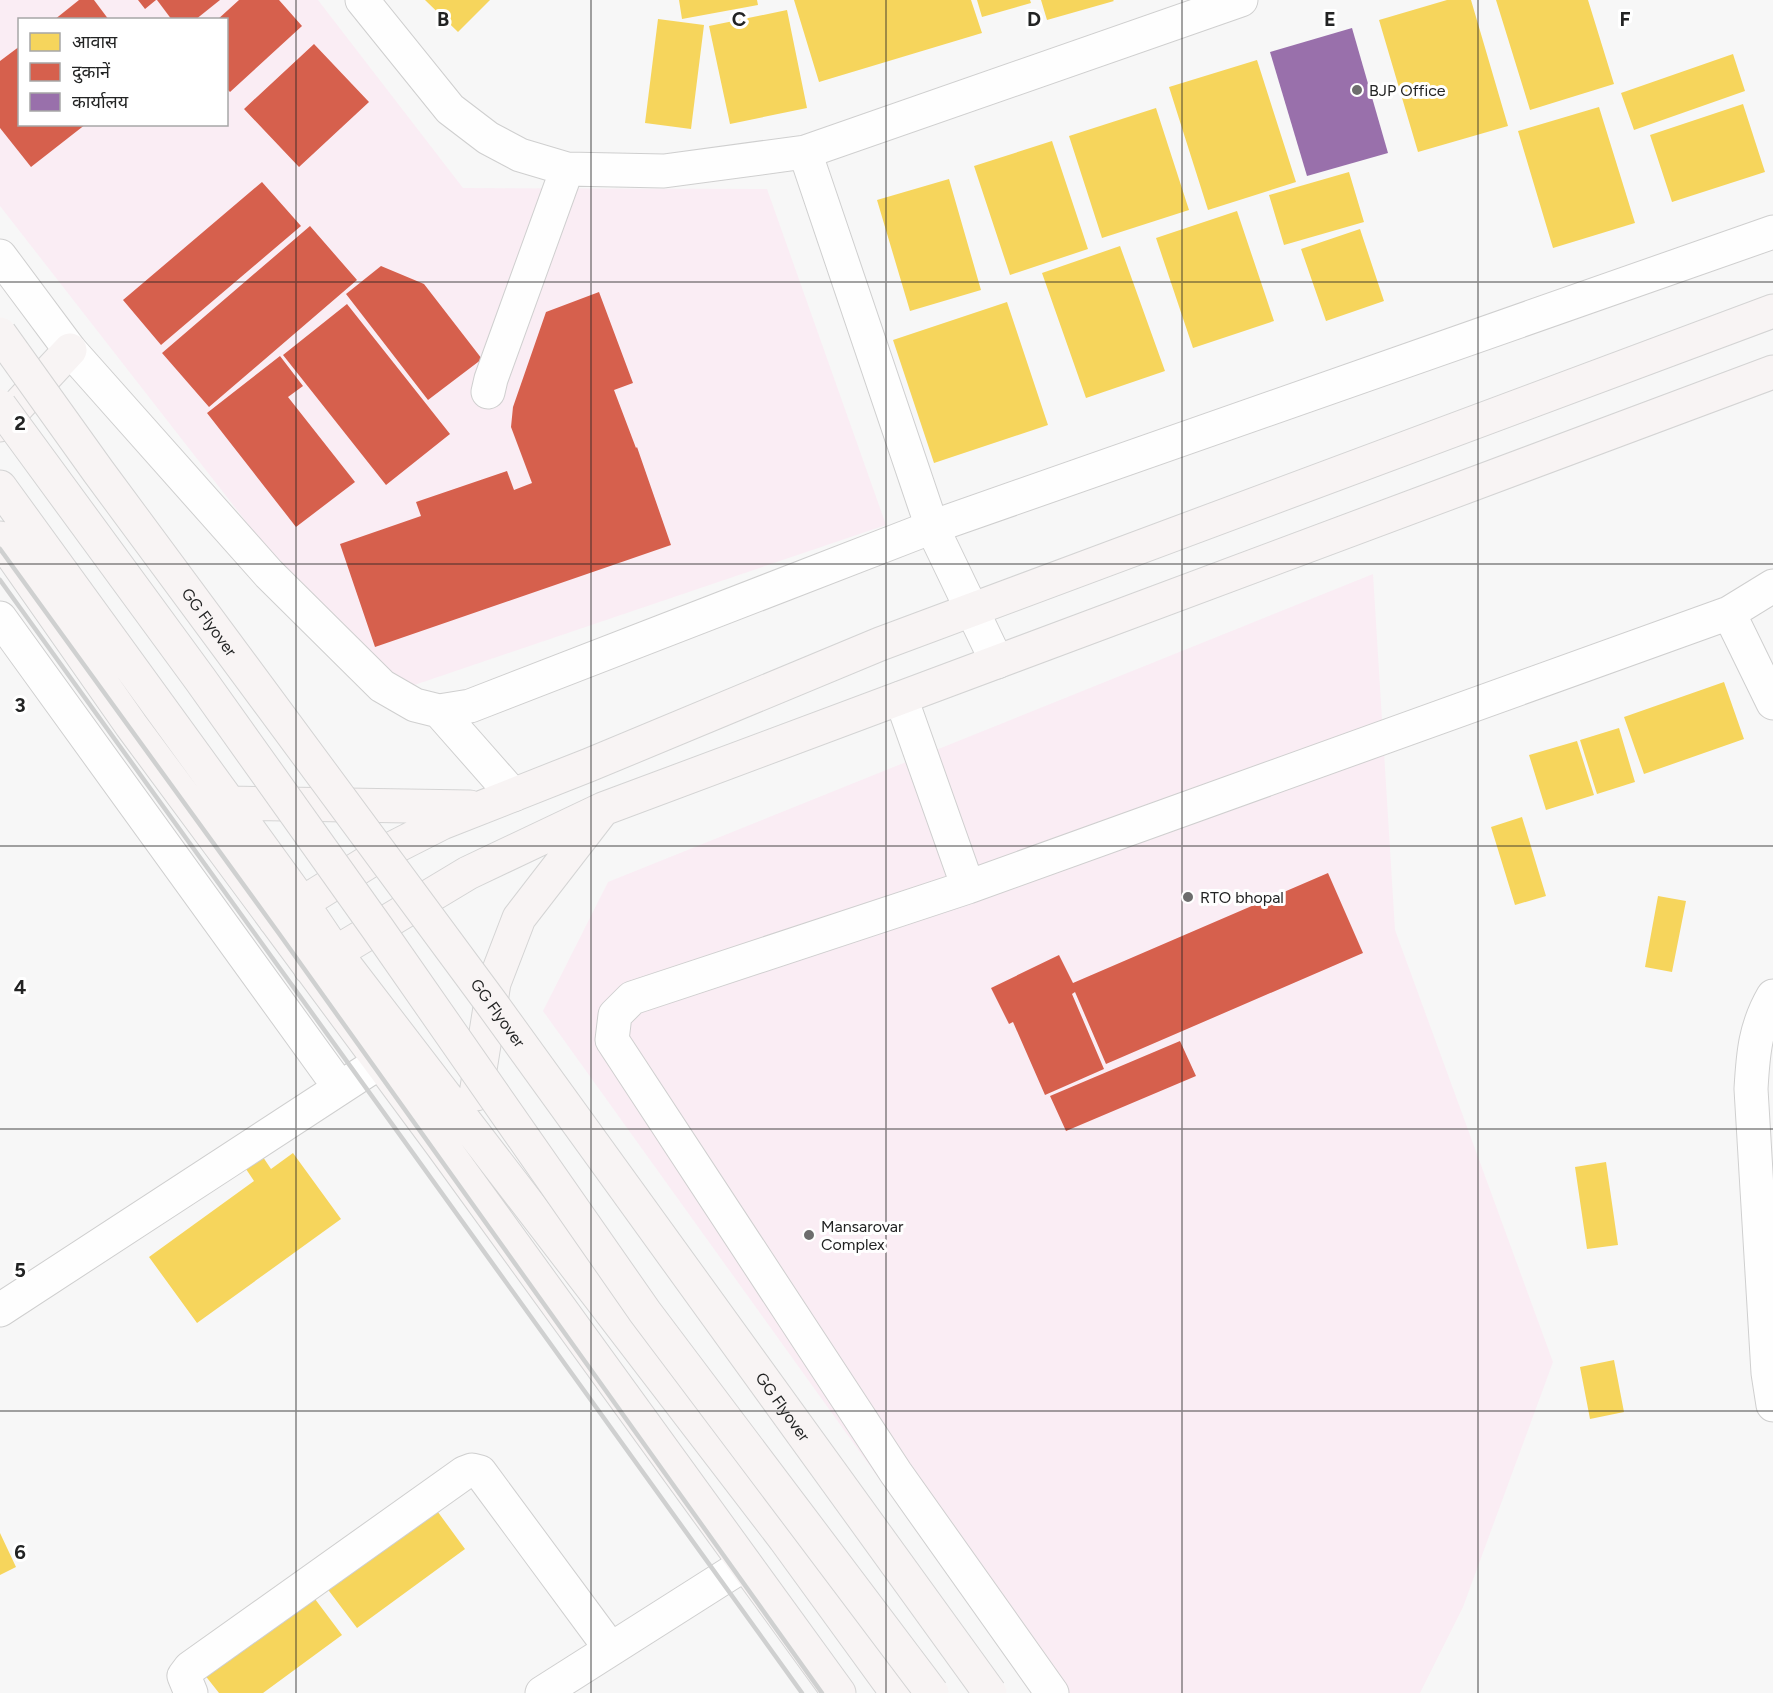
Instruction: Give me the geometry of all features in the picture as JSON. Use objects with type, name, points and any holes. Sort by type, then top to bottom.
[{"type":"main road","points":[[275,920],[381,854],[442,823],[880,644],[1773,311]]},
{"type":"main road","name":"GG Flyover","points":[[0,334],[98,471],[492,1004],[990,1693]]},
{"type":"main road","points":[[0,425],[70,350]]},
{"type":"main road","points":[[323,960],[468,873],[603,809],[1773,372]]},
{"type":"main road","points":[[0,406],[228,717],[645,1312],[932,1693]]},
{"type":"main road","points":[[0,487],[302,903],[323,960],[380,1062],[839,1693]]},
{"type":"main road","points":[[0,538],[131,725],[275,920],[323,960],[475,1136],[785,1539],[897,1693]]},
{"type":"main road","points":[[229,802],[483,807]]},
{"type":"main road","points":[[475,1136],[475,1102],[494,982],[519,918],[603,809]]},
{"type":"street","points":[[362,0],[450,109],[488,138],[520,155],[567,169],[664,171],[805,152],[1241,0]]},
{"type":"street","points":[[805,152],[932,527],[997,662]]},
{"type":"street","points":[[488,392],[567,169]]},
{"type":"street","points":[[0,256],[70,350],[268,574],[382,686],[415,705],[439,711],[471,706],[932,527],[1773,232]]},
{"type":"street","points":[[1052,1693],[896,1473],[612,1040],[615,1015],[632,998],[968,887],[1729,613],[1773,586]]},
{"type":"street","points":[[1729,613],[1773,703]]},
{"type":"street","points":[[0,618],[340,1088]]},
{"type":"street","points":[[901,698],[968,887]]},
{"type":"street","points":[[439,711],[513,795]]},
{"type":"street","points":[[1773,996],[1762,1015],[1754,1048],[1751,1089],[1773,1405]]},
{"type":"street","points":[[0,1310],[380,1062]]},
{"type":"street","points":[[191,1693],[184,1676],[190,1668],[464,1473],[472,1470],[480,1472],[610,1648]]},
{"type":"street","points":[[542,1693],[745,1564]]},
{"type":"shaded area","points":[[0,0],[318,0],[463,188],[767,189],[886,525],[382,696],[0,206]]},
{"type":"shaded area","points":[[1373,574],[1395,930],[1553,1362],[1463,1607],[1420,1693],[1033,1693],[543,1011],[608,882]]},
{"type":"building: आवास","points":[[425,0],[490,0],[458,32]]},
{"type":"building: आवास","points":[[679,0],[757,0],[758,5],[682,19]]},
{"type":"building: आवास","points":[[794,0],[971,0],[982,33],[819,82]]},
{"type":"building: आवास","points":[[977,0],[1030,0],[1031,3],[982,17]]},
{"type":"building: आवास","points":[[1041,0],[1113,0],[1114,1],[1047,20]]},
{"type":"building: आवास","points":[[1447,0],[1471,0],[1508,126],[1418,152],[1379,20]]},
{"type":"building: आवास","points":[[1496,0],[1588,0],[1614,84],[1530,110]]},
{"type":"building: आवास","points":[[787,10],[807,108],[730,124],[709,26]]},
{"type":"building: आवास","points":[[658,19],[704,25],[691,129],[645,123]]},
{"type":"building: आवास","points":[[1733,54],[1745,91],[1634,130],[1621,93]]},
{"type":"building: आवास","points":[[1257,60],[1296,182],[1208,210],[1169,87]]},
{"type":"building: आवास","points":[[1743,104],[1765,172],[1672,202],[1650,135]]},
{"type":"building: आवास","points":[[1599,107],[1635,223],[1553,248],[1518,131]]},
{"type":"building: आवास","points":[[1156,108],[1189,210],[1102,238],[1069,136]]},
{"type":"building: आवास","points":[[1052,141],[1088,249],[1010,275],[974,166]]},
{"type":"building: आवास","points":[[1349,172],[1364,222],[1284,245],[1269,195]]},
{"type":"building: आवास","points":[[949,179],[981,290],[910,311],[877,200]]},
{"type":"building: आवास","points":[[1237,211],[1274,321],[1193,348],[1156,238]]},
{"type":"building: आवास","points":[[1360,229],[1384,301],[1326,321],[1301,249]]},
{"type":"building: आवास","points":[[1120,246],[1165,371],[1086,398],[1042,273]]},
{"type":"building: आवास","points":[[1007,302],[1048,425],[934,463],[893,340]]},
{"type":"building: आवास","points":[[1724,682],[1744,739],[1644,774],[1624,717]]},
{"type":"building: आवास","points":[[1619,728],[1635,782],[1597,794],[1580,740]]},
{"type":"building: आवास","points":[[1577,741],[1594,795],[1546,810],[1529,755]]},
{"type":"building: आवास","points":[[1522,817],[1546,896],[1515,905],[1491,827]]},
{"type":"building: आवास","points":[[1658,896],[1686,901],[1672,972],[1645,967]]},
{"type":"building: आवास","points":[[293,1153],[341,1219],[197,1323],[149,1257],[254,1181],[246,1169],[263,1157],[271,1169]]},
{"type":"building: आवास","points":[[1606,1162],[1618,1245],[1587,1249],[1575,1167]]},
{"type":"building: आवास","points":[[1614,1360],[1624,1412],[1590,1419],[1580,1367]]},
{"type":"building: आवास","points":[[435,1508],[465,1549],[357,1628],[326,1587]]},
{"type":"building: आवास","points":[[0,1533],[16,1567],[0,1575]]},
{"type":"building: आवास","points":[[312,1595],[342,1635],[263,1693],[219,1693],[204,1674]]},
{"type":"building: दुकानें","points":[[79,0],[94,0],[108,18],[56,18]]},
{"type":"building: दुकानें","points":[[138,0],[156,0],[145,9]]},
{"type":"building: दुकानें","points":[[157,0],[220,0],[198,18],[170,18]]},
{"type":"building: दुकानें","points":[[239,0],[279,0],[302,26],[230,92],[228,90],[228,18],[219,18]]},
{"type":"building: दुकानें","points":[[314,44],[369,102],[299,167],[244,109]]},
{"type":"building: दुकानें","points":[[18,48],[18,126],[83,126],[31,167],[0,128],[0,61]]},
{"type":"building: दुकानें","points":[[262,182],[301,226],[161,345],[123,300]]},
{"type":"building: दुकानें","points":[[310,226],[357,280],[209,407],[162,353]]},
{"type":"building: दुकानें","points":[[381,266],[424,284],[482,359],[428,400],[346,294]]},
{"type":"building: दुकानें","points":[[599,292],[633,383],[614,390],[637,447],[671,545],[375,647],[340,544],[421,516],[416,502],[507,471],[514,490],[532,483],[511,427],[513,407],[546,312]]},
{"type":"building: दुकानें","points":[[347,304],[450,434],[386,485],[283,355]]},
{"type":"building: दुकानें","points":[[280,356],[303,386],[288,397],[355,482],[296,527],[207,413]]},
{"type":"building: दुकानें","points":[[1328,873],[1363,953],[1106,1064],[1075,992],[1072,994],[1104,1069],[1045,1095],[1013,1022],[1009,1024],[991,988],[1059,955],[1073,983]]},
{"type":"building: दुकानें","points":[[1180,1041],[1196,1076],[1066,1131],[1050,1096]]},
{"type":"building: कार्यालय","points":[[1352,28],[1388,153],[1307,176],[1270,52]]},
{"type":"railway","points":[[0,549],[280,935],[822,1693]]},
{"type":"railway","points":[[0,580],[802,1693]]},
{"type":"place","name":"BJP Office","points":[[1357,90]]},
{"type":"place","name":"RTO bhopal","points":[[1188,897]]},
{"type":"place","name":"Mansarovar Complex","points":[[809,1235]]}]
